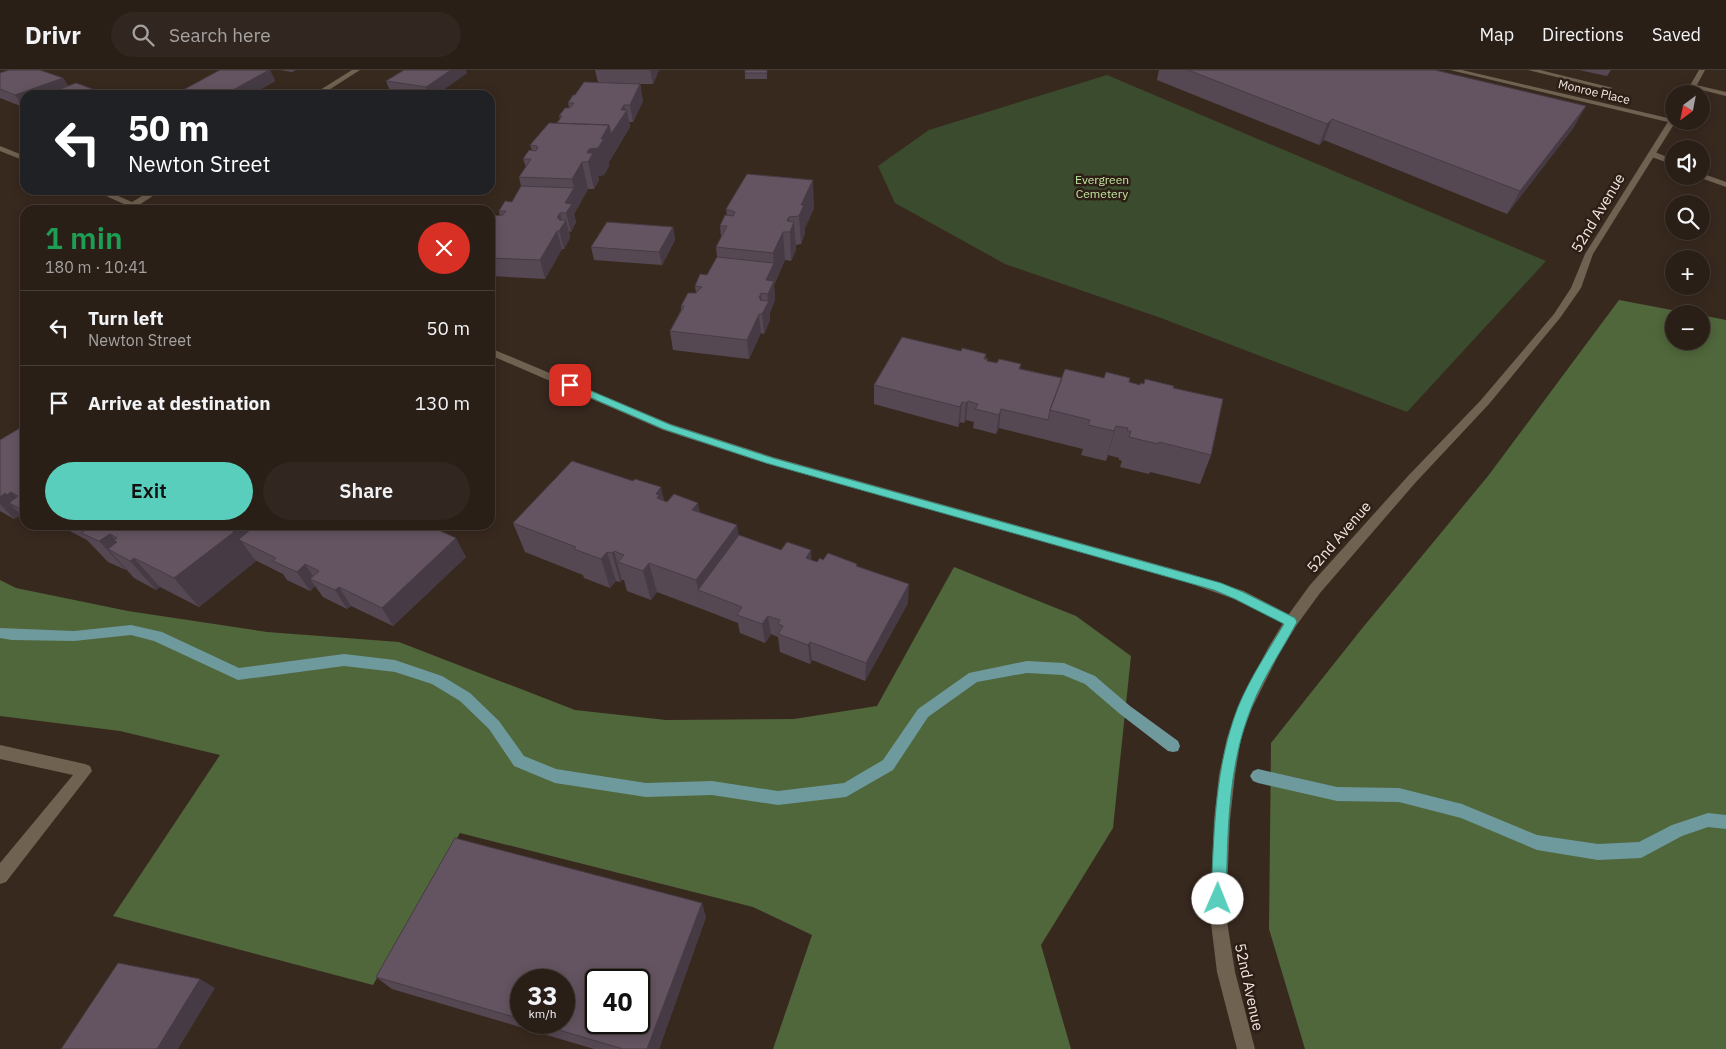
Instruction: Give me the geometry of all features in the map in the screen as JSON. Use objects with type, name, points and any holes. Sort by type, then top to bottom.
[{"type":"street","points":[[324,90],[357,70]]},
{"type":"street","name":"Monroe Place","points":[[1453,70],[1469,72],[1665,118]]},
{"type":"street","points":[[1532,70],[1609,88]]},
{"type":"street","points":[[1692,85],[1699,70]]},
{"type":"street","points":[[1710,90],[1726,94]]},
{"type":"street","name":"52nd Avenue","points":[[1246,1049],[1226,972],[1218,915],[1226,775],[1234,738],[1245,707],[1260,676],[1291,622],[1315,589],[1412,479],[1512,371],[1576,288],[1589,254],[1667,130]]},
{"type":"street","points":[[0,148],[20,157]]},
{"type":"street","points":[[1652,154],[1665,159]]},
{"type":"street","points":[[1710,179],[1726,185]]},
{"type":"street","points":[[110,195],[133,205],[150,195]]},
{"type":"street","points":[[495,353],[667,427],[769,460],[1188,578],[1239,595],[1291,622]]},
{"type":"street","points":[[0,752],[85,771],[0,876]]},
{"type":"green space","name":"Evergreen Cemetery","points":[[1107,75],[1546,261],[1407,412],[1161,318],[1005,264],[895,203],[878,166],[929,130]]},
{"type":"green space","points":[[1619,300],[1665,309],[1665,350],[1710,350],[1710,317],[1726,320],[1726,1049],[1305,1049],[1269,929],[1271,743],[1360,631],[1488,476]]},
{"type":"green space","points":[[954,567],[1076,616],[1131,656],[1113,828],[1041,945],[1071,1049],[773,1049],[812,935],[753,907],[460,833],[373,985],[113,916],[220,755],[120,731],[0,716],[0,580],[16,588],[128,611],[267,632],[399,642],[575,710],[666,720],[794,719],[877,706]]},
{"type":"building","points":[[9,70],[40,70],[63,78],[29,90],[20,90],[20,93],[15,95],[0,89],[0,73]]},
{"type":"building","points":[[220,70],[269,70],[233,90],[183,90]]},
{"type":"building","points":[[404,70],[451,70],[426,87],[386,81]]},
{"type":"building","points":[[745,70],[767,70],[767,73],[745,73]]},
{"type":"building","points":[[1188,70],[1435,70],[1586,106],[1520,191],[1332,119],[1327,124]]},
{"type":"building","points":[[584,82],[640,84],[630,105],[624,105],[621,110],[627,110],[611,134],[609,125],[557,123],[562,116],[559,116],[565,108],[570,108],[574,103],[568,103]]},
{"type":"building","points":[[76,83],[95,90],[57,90]]},
{"type":"building","points":[[549,123],[609,125],[601,139],[604,139],[598,148],[589,149],[587,153],[593,153],[588,162],[582,162],[572,179],[519,177],[531,159],[523,159],[529,150],[536,151],[538,147],[530,145]]},
{"type":"building","points":[[747,174],[813,180],[801,205],[804,205],[799,216],[789,217],[787,221],[794,222],[790,232],[783,232],[773,253],[716,247],[727,226],[720,226],[725,215],[733,216],[735,212],[726,209]]},
{"type":"building","points":[[521,186],[574,188],[565,203],[572,204],[566,213],[560,213],[557,218],[560,218],[559,220],[566,220],[559,231],[557,231],[540,260],[495,258],[495,216],[503,215],[506,211],[499,211],[505,201],[512,202]]},
{"type":"building","points":[[607,222],[673,227],[659,252],[591,247]]},
{"type":"building","points":[[717,257],[774,263],[766,280],[774,281],[768,294],[761,293],[759,298],[761,298],[760,300],[769,301],[762,314],[759,314],[747,340],[670,331],[684,306],[681,306],[688,293],[696,293],[702,287],[695,286],[700,274],[707,275]]},
{"type":"building","points":[[902,337],[961,351],[962,348],[986,354],[984,359],[988,359],[987,361],[997,363],[999,359],[1021,364],[1019,369],[1062,378],[1048,420],[1001,409],[999,415],[975,409],[978,404],[968,401],[966,403],[962,402],[960,407],[874,385]]},
{"type":"building","points":[[1065,369],[1104,378],[1106,372],[1130,378],[1129,382],[1140,385],[1140,383],[1144,384],[1145,379],[1174,386],[1173,388],[1223,399],[1211,455],[1159,442],[1158,444],[1129,437],[1131,431],[1127,431],[1128,428],[1116,426],[1114,431],[1088,425],[1090,420],[1050,410]]},
{"type":"building","points":[[20,428],[20,508],[9,503],[18,496],[11,492],[7,495],[5,493],[0,497],[0,440]]},
{"type":"building","points":[[572,461],[633,481],[635,479],[661,487],[656,494],[659,495],[657,498],[667,502],[674,494],[698,503],[692,510],[737,525],[696,580],[649,563],[643,571],[618,562],[624,555],[614,551],[612,553],[607,552],[601,559],[574,549],[576,547],[513,523]]},
{"type":"building","points":[[85,530],[231,530],[234,532],[174,578],[134,558],[130,561],[108,549],[117,542],[114,541],[117,538],[110,534],[99,541],[81,533]]},
{"type":"building","points":[[250,530],[438,530],[456,538],[382,608],[339,587],[335,590],[310,579],[319,571],[305,564],[297,572],[273,561],[276,558],[239,539]]},
{"type":"building","points":[[739,535],[781,550],[787,542],[811,550],[806,558],[817,562],[820,558],[823,560],[828,553],[857,564],[856,566],[909,584],[866,663],[810,642],[808,645],[778,634],[783,626],[778,624],[780,620],[768,616],[762,624],[737,615],[742,607],[698,590]]},
{"type":"building","points":[[455,838],[702,903],[647,1049],[623,1049],[572,1034],[575,1034],[575,969],[510,969],[510,1016],[376,977]]},
{"type":"building","points":[[118,963],[200,979],[157,1049],[61,1049]]},
{"type":"waterway","points":[[0,633],[12,635],[74,636],[131,630],[157,636],[238,674],[344,660],[395,666],[437,680],[465,697],[494,725],[519,761],[555,776],[646,790],[712,788],[778,798],[846,790],[888,765],[923,713],[974,677],[1027,667],[1064,669],[1090,680],[1125,710],[1173,746]]},
{"type":"waterway","points":[[1258,776],[1337,794],[1399,795],[1462,811],[1537,842],[1598,852],[1641,850],[1678,830],[1708,820],[1726,822]]},
{"type":"route","points":[[570,385],[667,427],[769,460],[1217,586],[1239,595],[1291,622],[1260,676],[1245,707],[1234,738],[1226,775],[1218,899]]}]
